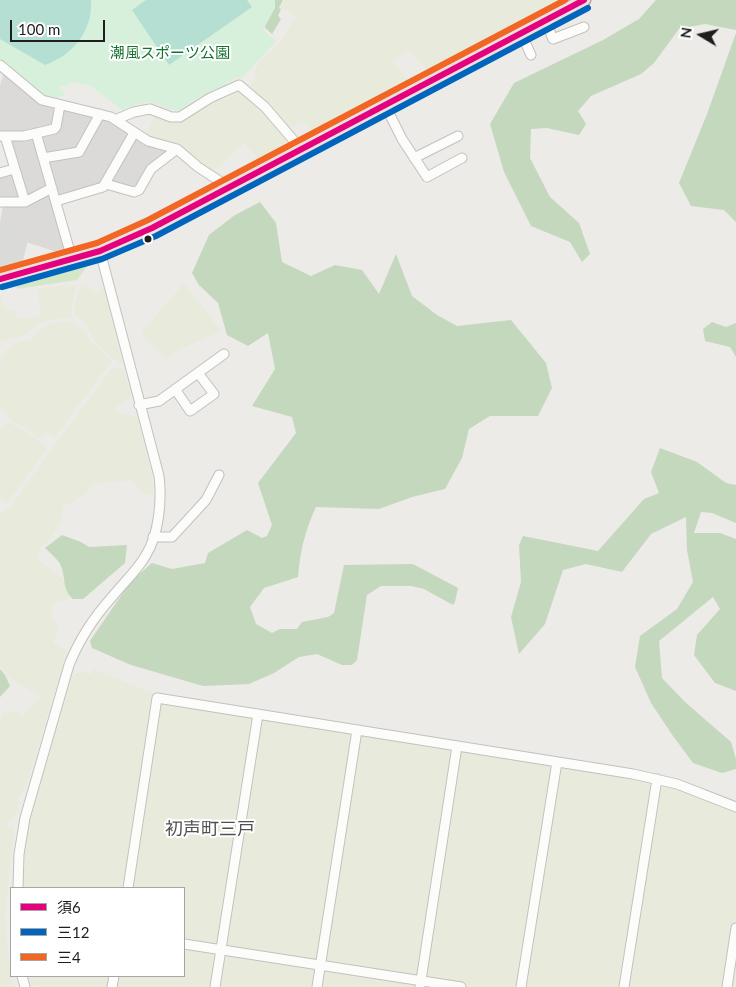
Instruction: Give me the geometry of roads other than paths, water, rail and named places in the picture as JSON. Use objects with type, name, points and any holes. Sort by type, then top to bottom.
[{"type":"highway","points":[[0,279],[100,251],[152,228],[584,0]]},
{"type":"street","points":[[545,20],[553,39],[584,27]]},
{"type":"street","points":[[521,33],[531,55]]},
{"type":"street","points":[[0,65],[42,100],[117,119],[134,133],[153,143],[177,149],[198,167],[221,182],[225,190]]},
{"type":"street","points":[[117,119],[144,109],[171,117],[180,117],[210,98],[239,85],[265,107],[301,149]]},
{"type":"street","points":[[25,202],[2,136],[36,134],[54,129],[60,105]]},
{"type":"street","points":[[384,105],[402,139],[427,177],[462,158]]},
{"type":"street","points":[[43,158],[79,152],[100,114]]},
{"type":"street","points":[[56,201],[103,187],[134,133]]},
{"type":"street","points":[[36,134],[72,259]]},
{"type":"street","points":[[414,158],[458,136]]},
{"type":"street","points":[[106,184],[134,192],[139,190],[151,169],[177,149]]},
{"type":"street","points":[[0,173],[14,170]]},
{"type":"street","points":[[0,202],[25,202],[52,188]]},
{"type":"street","points":[[18,887],[19,854],[25,818],[69,665],[92,621],[148,553],[158,518],[161,490],[159,476],[139,406],[100,251]]},
{"type":"street","points":[[139,406],[159,401],[224,354]]},
{"type":"street","points":[[175,389],[190,411],[214,394],[198,373]]},
{"type":"street","points":[[153,537],[172,537],[206,500],[219,475]]},
{"type":"street","points":[[128,887],[158,698],[633,774],[695,790],[736,807]]},
{"type":"street","points":[[215,987],[258,714]]},
{"type":"street","points":[[317,987],[357,730]]},
{"type":"street","points":[[420,984],[457,746]]},
{"type":"street","points":[[522,987],[557,762]]},
{"type":"street","points":[[624,987],[657,779]]},
{"type":"street","points":[[727,987],[736,928]]},
{"type":"street","points":[[185,944],[320,965],[420,984],[461,987]]},
{"type":"district","name":"初声町三戸","points":[[210,829]]},
{"type":"park label","name":"潮風スポーツ公園","points":[[170,53]]}]
